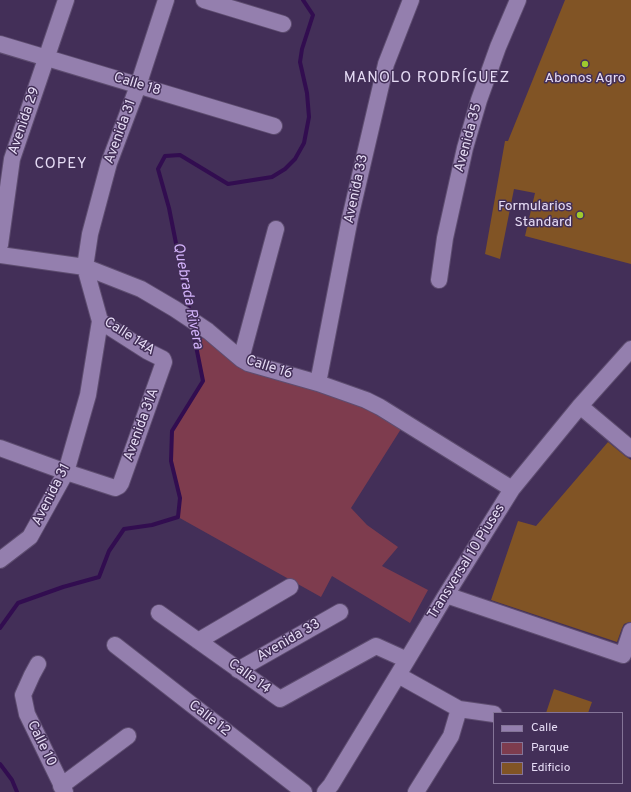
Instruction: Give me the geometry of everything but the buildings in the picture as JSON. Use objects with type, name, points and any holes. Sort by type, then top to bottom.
[{"type":"street","name":"Avenida 29","points":[[0,245],[12,158],[66,0]]},
{"type":"street","name":"Avenida 31","points":[[85,267],[90,234],[109,163],[138,86],[166,0]]},
{"type":"street","points":[[204,0],[283,24]]},
{"type":"street","name":"Avenida 33","points":[[318,383],[350,218],[386,64],[411,0]]},
{"type":"street","name":"Avenida 35","points":[[439,280],[445,238],[465,148],[479,100],[498,47],[518,0]]},
{"type":"street","name":"Calle 18","points":[[0,44],[274,126]]},
{"type":"street","points":[[241,359],[276,229]]},
{"type":"street","name":"Calle 16","points":[[0,255],[85,267],[141,289],[208,331],[248,364],[318,383],[366,400],[380,407],[512,489]]},
{"type":"street","name":"Calle 14A","points":[[85,267],[100,321],[147,351],[163,359]]},
{"type":"street","name":"Avenida 31","points":[[0,560],[30,537],[66,472],[88,395],[100,321]]},
{"type":"street","name":"Transversal 10 Piuses","points":[[326,792],[446,594],[512,489],[580,406],[631,349]]},
{"type":"street","name":"Avenida 31A","points":[[66,472],[115,488],[119,486],[164,362],[163,359]]},
{"type":"street","points":[[580,406],[631,449]]},
{"type":"street","points":[[0,448],[66,472]]},
{"type":"street","points":[[198,641],[290,587]]},
{"type":"street","points":[[446,594],[623,655],[631,631]]},
{"type":"street","name":"Avenida 33","points":[[238,670],[340,612]]},
{"type":"street","name":"Calle 14","points":[[159,613],[280,699],[376,646],[407,660]]},
{"type":"street","name":"Calle 12","points":[[114,646],[304,792]]},
{"type":"street","name":"Calle 10","points":[[38,664],[23,695],[27,714],[63,789]]},
{"type":"street","points":[[398,675],[459,709],[493,714]]},
{"type":"street","points":[[416,792],[451,736],[459,709]]},
{"type":"street","points":[[63,789],[128,736]]},
{"type":"green space","points":[[207,333],[223,348],[361,404],[401,429],[351,508],[367,525],[398,547],[382,566],[428,590],[410,623],[332,576],[321,597],[178,517],[180,498],[171,461],[172,431],[203,381],[196,346]]},
{"type":"waterway","name":"Quebrada Rivera","points":[[190,314],[169,208],[158,169],[165,156],[180,155],[228,184],[272,177],[285,169],[295,159],[304,143],[309,117],[307,93],[300,62],[302,49],[313,15],[303,0]]},
{"type":"waterway","name":"Quebrada Rivera","points":[[0,628],[18,603],[63,587],[99,577],[109,551],[124,529],[152,525],[178,517],[180,498],[171,461],[172,431],[203,381],[192,326]]},
{"type":"waterway","name":"Quebrada Rivera","points":[[0,764],[12,780],[17,792]]},
{"type":"place","name":"Abonos Agro","points":[[585,64]]},
{"type":"place","name":"Formularios Standard","points":[[580,215]]},
{"type":"district","name":"MANOLO RODRÍGUEZ","points":[[427,79]]},
{"type":"district","name":"COPEY","points":[[61,165]]}]
